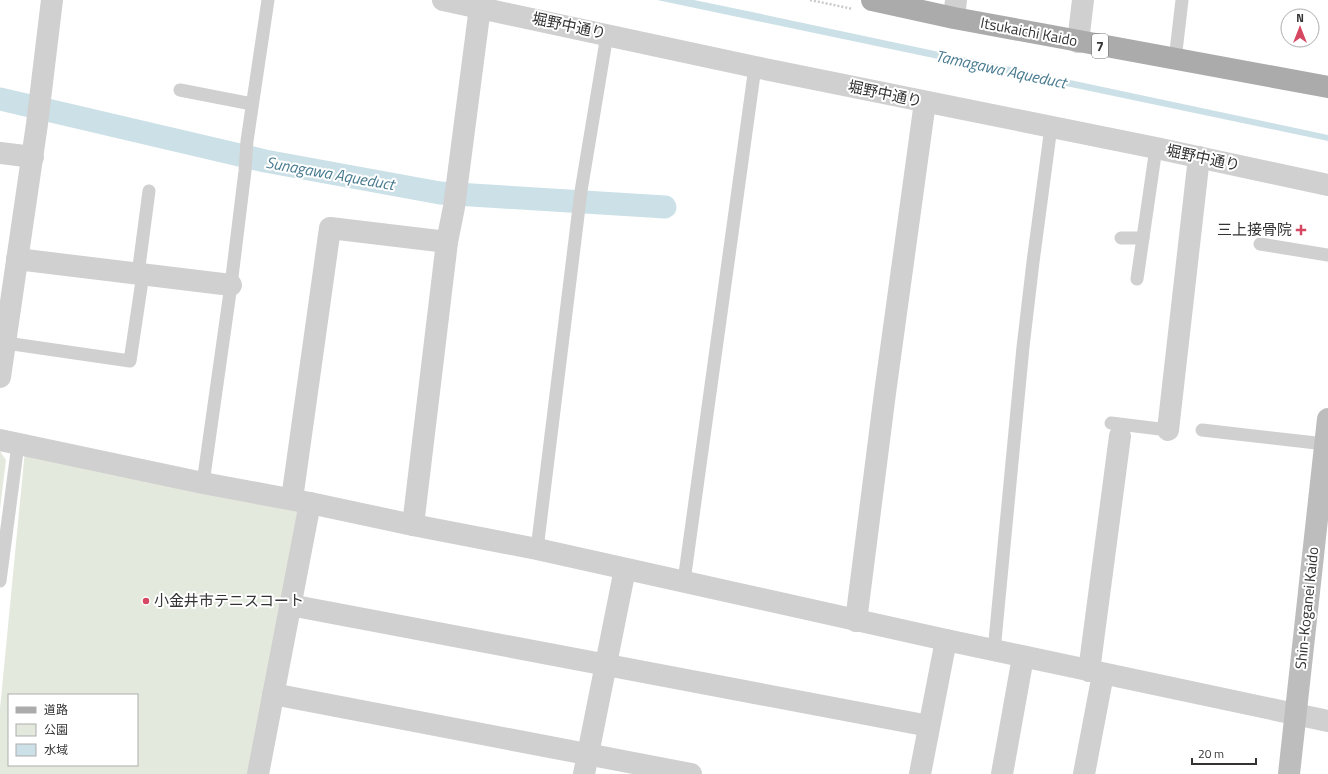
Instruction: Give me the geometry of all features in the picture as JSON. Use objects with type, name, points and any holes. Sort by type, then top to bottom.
[{"type":"main road","name":"Itsukaichi Kaido","points":[[872,0],[955,9],[1078,42],[1328,87]]},
{"type":"main road","name":"Shin-Koganei Kaido","points":[[1289,774],[1325,479],[1325,444],[1328,419]]},
{"type":"street","points":[[0,377],[38,113],[52,0]]},
{"type":"street","name":"堀野中通り","points":[[443,0],[755,67],[1199,157],[1328,186]]},
{"type":"street","points":[[1078,42],[1083,0]]},
{"type":"street","points":[[413,525],[447,242],[454,207],[480,8]]},
{"type":"street","points":[[856,621],[884,393],[925,102]]},
{"type":"street","points":[[0,153],[32,156]]},
{"type":"street","points":[[1168,430],[1199,157]]},
{"type":"street","points":[[258,774],[290,605],[330,228],[447,242]]},
{"type":"street","points":[[17,259],[232,285]]},
{"type":"street","points":[[1084,774],[1096,672],[1115,429]]},
{"type":"street","points":[[9,442],[413,525],[538,549],[856,621],[1328,721]]},
{"type":"street","points":[[586,764],[625,569]]},
{"type":"street","points":[[290,605],[929,726]]},
{"type":"street","points":[[920,774],[946,640]]},
{"type":"street","points":[[1002,774],[1023,657]]},
{"type":"street","points":[[273,694],[586,764],[691,774]]},
{"type":"lane","points":[[203,482],[232,285],[247,141],[268,0]]},
{"type":"lane","points":[[1175,60],[1182,0]]},
{"type":"lane","points":[[538,549],[580,212],[581,191],[607,35]]},
{"type":"lane","points":[[684,581],[755,67]]},
{"type":"lane","points":[[180,90],[252,104]]},
{"type":"lane","points":[[994,650],[1023,347],[1051,127]]},
{"type":"lane","points":[[1137,279],[1156,148]]},
{"type":"lane","points":[[6,343],[130,361],[149,191]]},
{"type":"lane","points":[[1121,238],[1143,238]]},
{"type":"lane","points":[[1260,244],[1328,255]]},
{"type":"lane","points":[[1115,429],[1168,430]]},
{"type":"lane","points":[[1202,430],[1325,444]]},
{"type":"lane","points":[[0,581],[9,442]]},
{"type":"green space","name":"小金井市テニスコート","points":[[25,450],[300,507],[249,774],[0,774],[0,709]]},
{"type":"green space","points":[[0,451],[6,460],[0,509]]},
{"type":"water","name":"Tamagawa Aqueduct","points":[[657,0],[694,0],[752,12],[1328,135],[1328,141]]},
{"type":"waterway","name":"Sunagawa Aqueduct","points":[[0,99],[265,161],[440,193],[665,207]]},
{"type":"place","name":"三上接骨院","points":[[1301,230]]},
{"type":"place","name":"小金井市テニスコート","points":[[146,601]]}]
